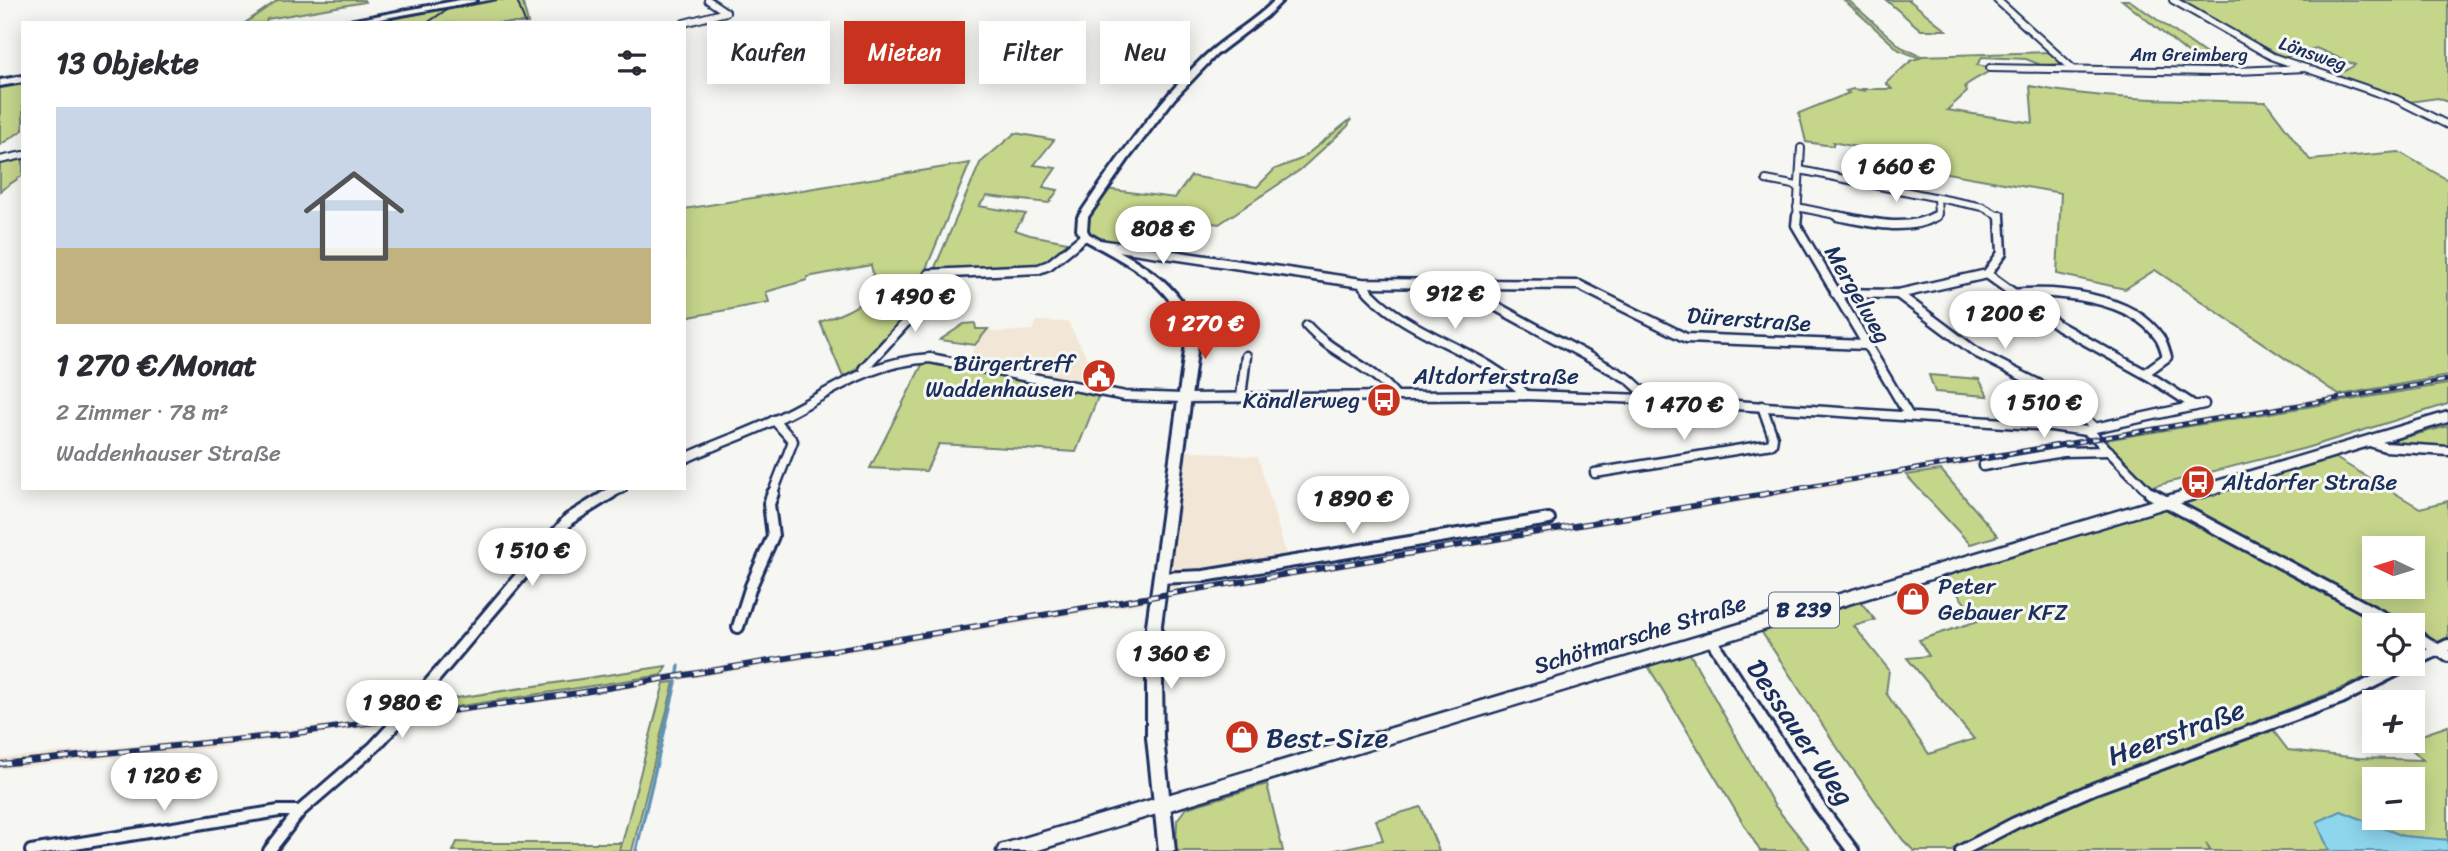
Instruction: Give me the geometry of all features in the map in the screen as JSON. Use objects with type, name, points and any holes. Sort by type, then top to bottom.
[{"type":"main road","points":[[354,21],[473,0]]},
{"type":"main road","points":[[1167,851],[1160,804],[1152,672],[1158,578],[1193,336],[1187,312],[1177,299],[1135,263],[1085,236],[1082,230],[1083,217],[1174,91],[1220,46],[1279,0]]},
{"type":"main road","points":[[0,83],[21,79]]},
{"type":"main road","name":"Schötmarsche Straße","points":[[1007,851],[2448,417]]},
{"type":"street","points":[[686,22],[726,12],[708,0]]},
{"type":"street","points":[[1997,0],[2072,68]]},
{"type":"street","name":"Lönsweg","points":[[2173,0],[2273,57],[2396,99],[2448,125]]},
{"type":"street","name":"Am Greimberg","points":[[1990,68],[2212,72],[2306,68]]},
{"type":"street","name":"Mergelweg","points":[[1801,148],[1796,225],[1909,416]]},
{"type":"street","points":[[0,160],[21,155]]},
{"type":"street","points":[[1800,170],[1983,206],[1999,214],[2002,219],[2002,253],[1987,274],[1898,294],[1835,293]]},
{"type":"street","points":[[1766,180],[1798,186]]},
{"type":"street","points":[[1797,207],[1889,224],[1920,224],[1932,220],[1938,214],[1937,198]]},
{"type":"street","points":[[863,370],[909,319],[929,274],[1039,269],[1049,265],[1085,236]]},
{"type":"street","name":"Dürerstraße","points":[[1098,244],[1361,283],[1579,285],[1686,338],[1865,345]]},
{"type":"street","points":[[1987,274],[2012,294],[2068,332],[2145,373],[2167,357],[2166,349],[2156,333],[2128,310],[2114,304],[2044,291],[2012,294]]},
{"type":"street","points":[[1361,283],[1364,290],[1399,317],[1508,376],[1526,395]]},
{"type":"street","points":[[1471,284],[1495,306],[1629,379],[1642,391],[1645,399]]},
{"type":"street","points":[[1898,294],[1977,353],[2054,393],[2142,487],[2375,613]]},
{"type":"street","points":[[1307,326],[1314,336],[1343,357],[1389,384],[1396,396]]},
{"type":"street","points":[[1241,397],[1246,356]]},
{"type":"street","name":"Altdorferstraße","points":[[686,458],[774,420],[863,370],[913,358],[930,358],[1125,396],[1183,398],[1526,395],[1645,399],[2090,429],[2199,405],[2145,373]]},
{"type":"street","points":[[1595,473],[1772,444],[1773,438],[1762,406]]},
{"type":"street","points":[[738,627],[751,586],[773,536],[769,504],[793,441],[774,420]]},
{"type":"street","points":[[2367,441],[2385,447],[2448,451]]},
{"type":"street","points":[[1983,466],[2063,452],[2109,451]]},
{"type":"street","points":[[269,851],[300,811],[374,747],[399,720],[569,519],[618,490]]},
{"type":"street","points":[[1158,578],[1204,576],[1549,519]]},
{"type":"street","name":"Dessauer Weg","points":[[1710,638],[1819,806],[1853,851]]},
{"type":"street","points":[[2425,640],[2445,650]]},
{"type":"street","name":"Heerstraße","points":[[2425,658],[2445,650]]},
{"type":"street","name":"Heerstraße","points":[[1961,851],[2015,823],[2095,788],[2342,698],[2386,676]]},
{"type":"street","points":[[31,851],[279,811],[300,811]]},
{"type":"shaded area","points":[[1037,321],[1068,322],[1090,364],[1083,383],[967,360],[988,329],[996,332],[1033,330]]},
{"type":"shaded area","points":[[2448,376],[2448,384],[2105,440],[2100,435]]},
{"type":"shaded area","points":[[2091,437],[2096,443],[1161,599],[1162,589],[1176,585],[1180,589]]},
{"type":"shaded area","points":[[1181,450],[1258,457],[1287,558],[1162,577]]},
{"type":"shaded area","points":[[1153,593],[1151,602],[664,683],[402,723],[411,713],[731,664]]},
{"type":"shaded area","points":[[401,711],[388,725],[214,748],[0,769],[0,758],[224,737],[381,718],[388,712]]},
{"type":"green space","points":[[278,0],[365,2],[266,21],[248,21]]},
{"type":"green space","points":[[493,0],[522,0],[527,21],[375,21]]},
{"type":"green space","points":[[1844,0],[1848,0],[1901,47],[1921,56],[2051,52],[2064,64],[2041,65],[2026,59],[1982,57],[1977,65],[1994,68],[1965,86],[1967,92],[1947,110],[2033,123],[2030,86],[2118,97],[2266,102],[2310,160],[2399,152],[2448,180],[2448,376],[2339,395],[2155,270],[2125,289],[2057,274],[2061,193],[1873,160],[1861,157],[1864,149],[1833,142],[1833,146],[1806,142],[1799,113],[1853,89],[1892,89],[1886,83],[1912,60],[1920,58],[1899,50]]},
{"type":"green space","points":[[1886,0],[1909,0],[1946,30],[1921,30]]},
{"type":"green space","points":[[2122,0],[2129,0],[2229,70],[2209,70]]},
{"type":"green space","points":[[2176,0],[2448,0],[2448,102],[2438,98],[2409,102],[2333,78],[2355,65],[2316,48],[2278,59]]},
{"type":"green space","points":[[21,82],[21,131],[0,145],[0,86]]},
{"type":"green space","points":[[1351,119],[1348,126],[1300,170],[1219,224],[1171,217],[1159,250],[1109,244],[1099,241],[1085,230],[1087,217],[1106,189],[1175,198],[1191,176],[1257,187],[1275,169],[1301,159]]},
{"type":"green space","points":[[1015,133],[1054,140],[1034,165],[1056,168],[1043,187],[1058,190],[1049,203],[987,196],[979,206],[1026,214],[1015,230],[1073,243],[1047,264],[1038,267],[933,272],[980,163]]},
{"type":"green space","points":[[21,156],[21,176],[0,191],[0,161]]},
{"type":"green space","points":[[970,163],[906,317],[854,371],[843,377],[820,322],[851,309],[867,296],[872,288],[871,265],[807,277],[807,280],[766,292],[769,302],[686,318],[686,209]]},
{"type":"green space","points":[[975,323],[976,329],[988,329],[975,345],[940,340],[964,324]]},
{"type":"green space","points":[[924,361],[1042,383],[1098,397],[1076,452],[939,444],[926,471],[870,468]]},
{"type":"green space","points":[[1929,375],[1979,379],[1988,396],[1935,392]]},
{"type":"green space","points":[[2448,384],[2448,404],[2306,448],[2151,487],[2105,440]]},
{"type":"green space","points":[[2448,426],[2448,448],[2383,443]]},
{"type":"green space","points":[[2332,456],[2420,508],[2448,501],[2448,638],[2425,649],[2425,613],[2362,613],[2362,676],[2368,676],[2157,760],[2271,728],[2288,750],[2358,758],[2423,760],[2416,753],[2425,753],[2425,734],[2448,726],[2448,840],[2403,836],[2388,830],[2425,830],[2425,767],[2362,767],[2362,819],[2341,811],[2317,822],[2329,851],[2211,851],[2206,843],[2210,851],[1914,851],[1903,840],[1839,750],[1761,631],[1859,600],[1875,620],[1854,626],[1889,670],[1886,693],[1929,754],[1974,739],[1907,658],[1929,656],[1919,640],[1978,621],[1943,574]]},
{"type":"green space","points":[[1941,470],[1998,536],[1970,544],[1906,475]]},
{"type":"green space","points":[[1689,652],[1774,805],[1811,851],[1760,851],[1648,666]]},
{"type":"green space","points":[[666,666],[662,675],[416,713],[424,703]]},
{"type":"green space","points":[[674,682],[632,851],[620,851],[664,683]]},
{"type":"green space","points":[[1267,784],[1283,851],[1176,851],[1177,820],[1186,808]]},
{"type":"green space","points":[[1421,807],[1439,851],[1331,851],[1383,840],[1376,820]]},
{"type":"green space","points":[[457,842],[621,843],[619,851],[453,851]]},
{"type":"water","points":[[2341,811],[2362,819],[2362,830],[2388,830],[2403,836],[2448,840],[2448,851],[2329,851],[2317,822]]},
{"type":"waterway","points":[[678,673],[679,666]]},
{"type":"waterway","points":[[636,851],[676,682]]},
{"type":"tram line","points":[[430,21],[446,10],[497,0]]},
{"type":"tram line","points":[[517,0],[524,21]]},
{"type":"railway","points":[[1760,495],[2448,380]]},
{"type":"railway","points":[[0,764],[290,734],[578,693],[1771,493]]},
{"type":"place","name":"Bürgertreff Waddenhausen","points":[[1099,376]]},
{"type":"place","name":"Kändlerweg","points":[[1384,400]]},
{"type":"place","name":"Altdorfer Straße","points":[[2198,482]]},
{"type":"place","name":"Peter Gebauer KFZ","points":[[1913,599]]},
{"type":"place","name":"Best-Size","points":[[1242,737]]}]
